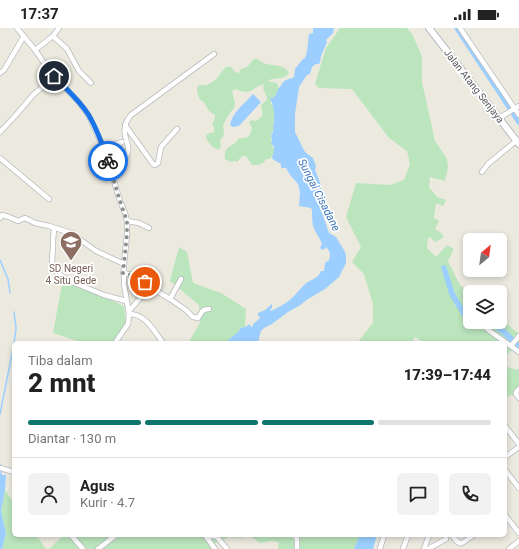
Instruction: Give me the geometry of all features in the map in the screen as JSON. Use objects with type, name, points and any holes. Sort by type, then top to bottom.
[{"type":"main road","name":"Jalan Atang Senjaya","points":[[429,28],[517,142]]},
{"type":"street","points":[[17,28],[53,74],[78,101],[89,116],[106,153],[127,221],[123,273],[129,313],[128,324],[116,341]]},
{"type":"street","points":[[35,50],[53,36],[59,28]]},
{"type":"street","points":[[463,29],[519,114]]},
{"type":"street","points":[[0,73],[4,70],[24,36]]},
{"type":"street","points":[[53,36],[67,49],[79,71],[91,84]]},
{"type":"street","points":[[129,149],[124,134],[125,125],[131,115],[214,54]]},
{"type":"street","points":[[0,132],[16,116],[33,95],[47,83],[53,74]]},
{"type":"street","points":[[499,118],[516,108]]},
{"type":"street","points":[[125,125],[153,164],[156,165],[161,147],[177,129]]},
{"type":"street","points":[[106,153],[109,151],[110,146],[122,142]]},
{"type":"street","points":[[110,169],[125,158],[129,149],[138,142]]},
{"type":"street","points":[[482,172],[488,164],[517,142]]},
{"type":"street","points":[[0,158],[49,199]]},
{"type":"street","points":[[0,218],[2,215],[18,221],[25,218],[35,223],[71,233],[96,251],[124,264]]},
{"type":"street","points":[[127,221],[139,223],[148,228]]},
{"type":"street","points":[[54,228],[52,240],[53,269],[67,280],[104,295],[126,301]]},
{"type":"street","points":[[123,273],[136,276],[141,279],[150,287],[170,299],[196,318],[198,318],[202,311],[209,309]]},
{"type":"street","points":[[170,299],[181,279]]},
{"type":"street","points":[[129,313],[150,287]]},
{"type":"street","points":[[129,313],[142,318],[150,325],[162,341]]},
{"type":"street","points":[[491,329],[505,341]]},
{"type":"street","points":[[511,346],[519,336]]},
{"type":"street","points":[[507,343],[519,352]]},
{"type":"street","points":[[519,389],[516,394],[519,398]]},
{"type":"street","points":[[507,429],[519,445],[507,455]]},
{"type":"street","points":[[0,468],[12,471]]},
{"type":"street","points":[[507,473],[519,488]]},
{"type":"street","points":[[507,518],[519,533]]},
{"type":"street","points":[[73,537],[83,549]]},
{"type":"street","points":[[98,549],[113,537]]},
{"type":"street","points":[[207,537],[215,549]]},
{"type":"street","points":[[217,537],[227,549]]},
{"type":"street","points":[[296,537],[297,549]]},
{"type":"street","points":[[380,549],[383,537]]},
{"type":"street","points":[[403,549],[407,537]]},
{"type":"street","points":[[424,549],[428,537]]},
{"type":"street","points":[[453,537],[457,542],[460,543],[471,537]]},
{"type":"street","points":[[428,549],[446,539]]},
{"type":"street","points":[[509,549],[519,541]]},
{"type":"green space","points":[[340,28],[407,28],[412,34],[422,56],[422,82],[435,141],[447,159],[448,168],[445,181],[430,177],[429,187],[437,197],[446,200],[443,206],[436,203],[434,218],[439,221],[435,229],[444,237],[435,242],[430,237],[428,238],[427,248],[436,257],[447,245],[454,249],[448,261],[460,285],[463,288],[463,329],[507,329],[507,324],[519,334],[519,354],[510,351],[507,355],[507,341],[422,341],[415,337],[412,341],[359,341],[373,323],[373,304],[364,274],[352,262],[361,247],[346,217],[356,183],[390,185],[404,180],[410,164],[407,151],[389,138],[352,89],[319,88],[315,84],[326,48]]},
{"type":"green space","points":[[254,59],[258,59],[266,64],[285,68],[289,73],[284,77],[268,81],[277,83],[279,86],[277,93],[271,100],[271,104],[274,106],[275,111],[275,117],[273,120],[274,126],[271,137],[275,154],[269,159],[266,159],[262,164],[258,165],[252,165],[246,156],[242,156],[237,162],[231,162],[225,159],[225,154],[227,148],[234,144],[239,138],[245,138],[249,135],[252,128],[249,122],[252,120],[256,121],[262,116],[261,105],[267,100],[263,88],[264,84],[248,92],[236,89],[232,91],[235,103],[234,108],[223,125],[224,133],[220,140],[221,146],[219,150],[213,147],[206,138],[207,134],[214,132],[212,125],[215,115],[209,111],[203,101],[200,100],[197,90],[199,85],[207,85],[211,83],[225,68],[230,67],[235,72],[239,73],[241,69],[247,67]]},
{"type":"green space","points":[[179,247],[187,252],[193,283],[221,293],[246,309],[245,327],[240,328],[239,331],[227,341],[189,341],[200,323],[199,305],[170,281]]},
{"type":"green space","points":[[63,278],[124,306],[126,323],[115,341],[78,341],[53,333]]},
{"type":"green space","points":[[507,367],[519,370],[519,397],[510,395],[507,397]]},
{"type":"green space","points":[[5,490],[12,500],[12,537],[37,537],[46,549],[2,549],[6,534],[1,511]]},
{"type":"green space","points":[[62,537],[229,537],[215,543],[215,549],[49,549]]},
{"type":"green space","points":[[252,537],[359,537],[354,549],[278,549],[279,542],[271,541],[260,543]]},
{"type":"water","name":"Sungai Cisadane","points":[[313,28],[334,28],[333,33],[326,40],[327,42],[319,64],[312,67],[310,74],[307,75],[299,87],[295,114],[295,132],[305,152],[313,158],[316,166],[315,170],[321,185],[321,190],[325,194],[326,198],[320,207],[329,233],[336,237],[344,250],[346,255],[346,263],[339,277],[325,289],[264,328],[261,331],[258,341],[227,341],[239,331],[240,328],[250,324],[251,327],[253,326],[253,324],[260,317],[258,316],[258,313],[265,310],[272,304],[271,311],[291,299],[306,283],[318,276],[321,271],[324,271],[325,263],[330,258],[330,253],[326,247],[323,250],[320,248],[322,244],[313,226],[311,208],[299,206],[300,192],[298,184],[286,168],[281,168],[281,164],[272,158],[274,146],[271,144],[271,134],[273,132],[274,115],[270,98],[273,98],[284,81],[294,77],[295,69],[305,58],[309,34],[313,33]]},
{"type":"water","points":[[253,94],[261,102],[239,126],[233,127],[230,125],[233,116]]},
{"type":"water","points":[[0,475],[6,475],[1,511],[6,534],[2,549],[0,549]]},
{"type":"water","points":[[359,537],[376,537],[373,549],[354,549]]},
{"type":"waterway","points":[[457,28],[519,122]]},
{"type":"waterway","points":[[0,260],[8,279],[10,293]]},
{"type":"waterway","points":[[444,268],[452,294],[463,312]]},
{"type":"waterway","points":[[14,312],[16,328]]},
{"type":"waterway","points":[[14,341],[16,329]]},
{"type":"waterway","points":[[500,329],[519,347]]},
{"type":"waterway","points":[[0,414],[12,354]]},
{"type":"waterway","points":[[0,464],[1,478]]},
{"type":"way so far","points":[[108,161],[127,221],[123,273],[136,276],[145,282]]},
{"type":"place","name":"SD Negeri 4 Situ Gede","points":[[71,262]]},
{"type":"route","points":[[54,76],[78,101],[89,116],[106,153],[108,161]]}]
